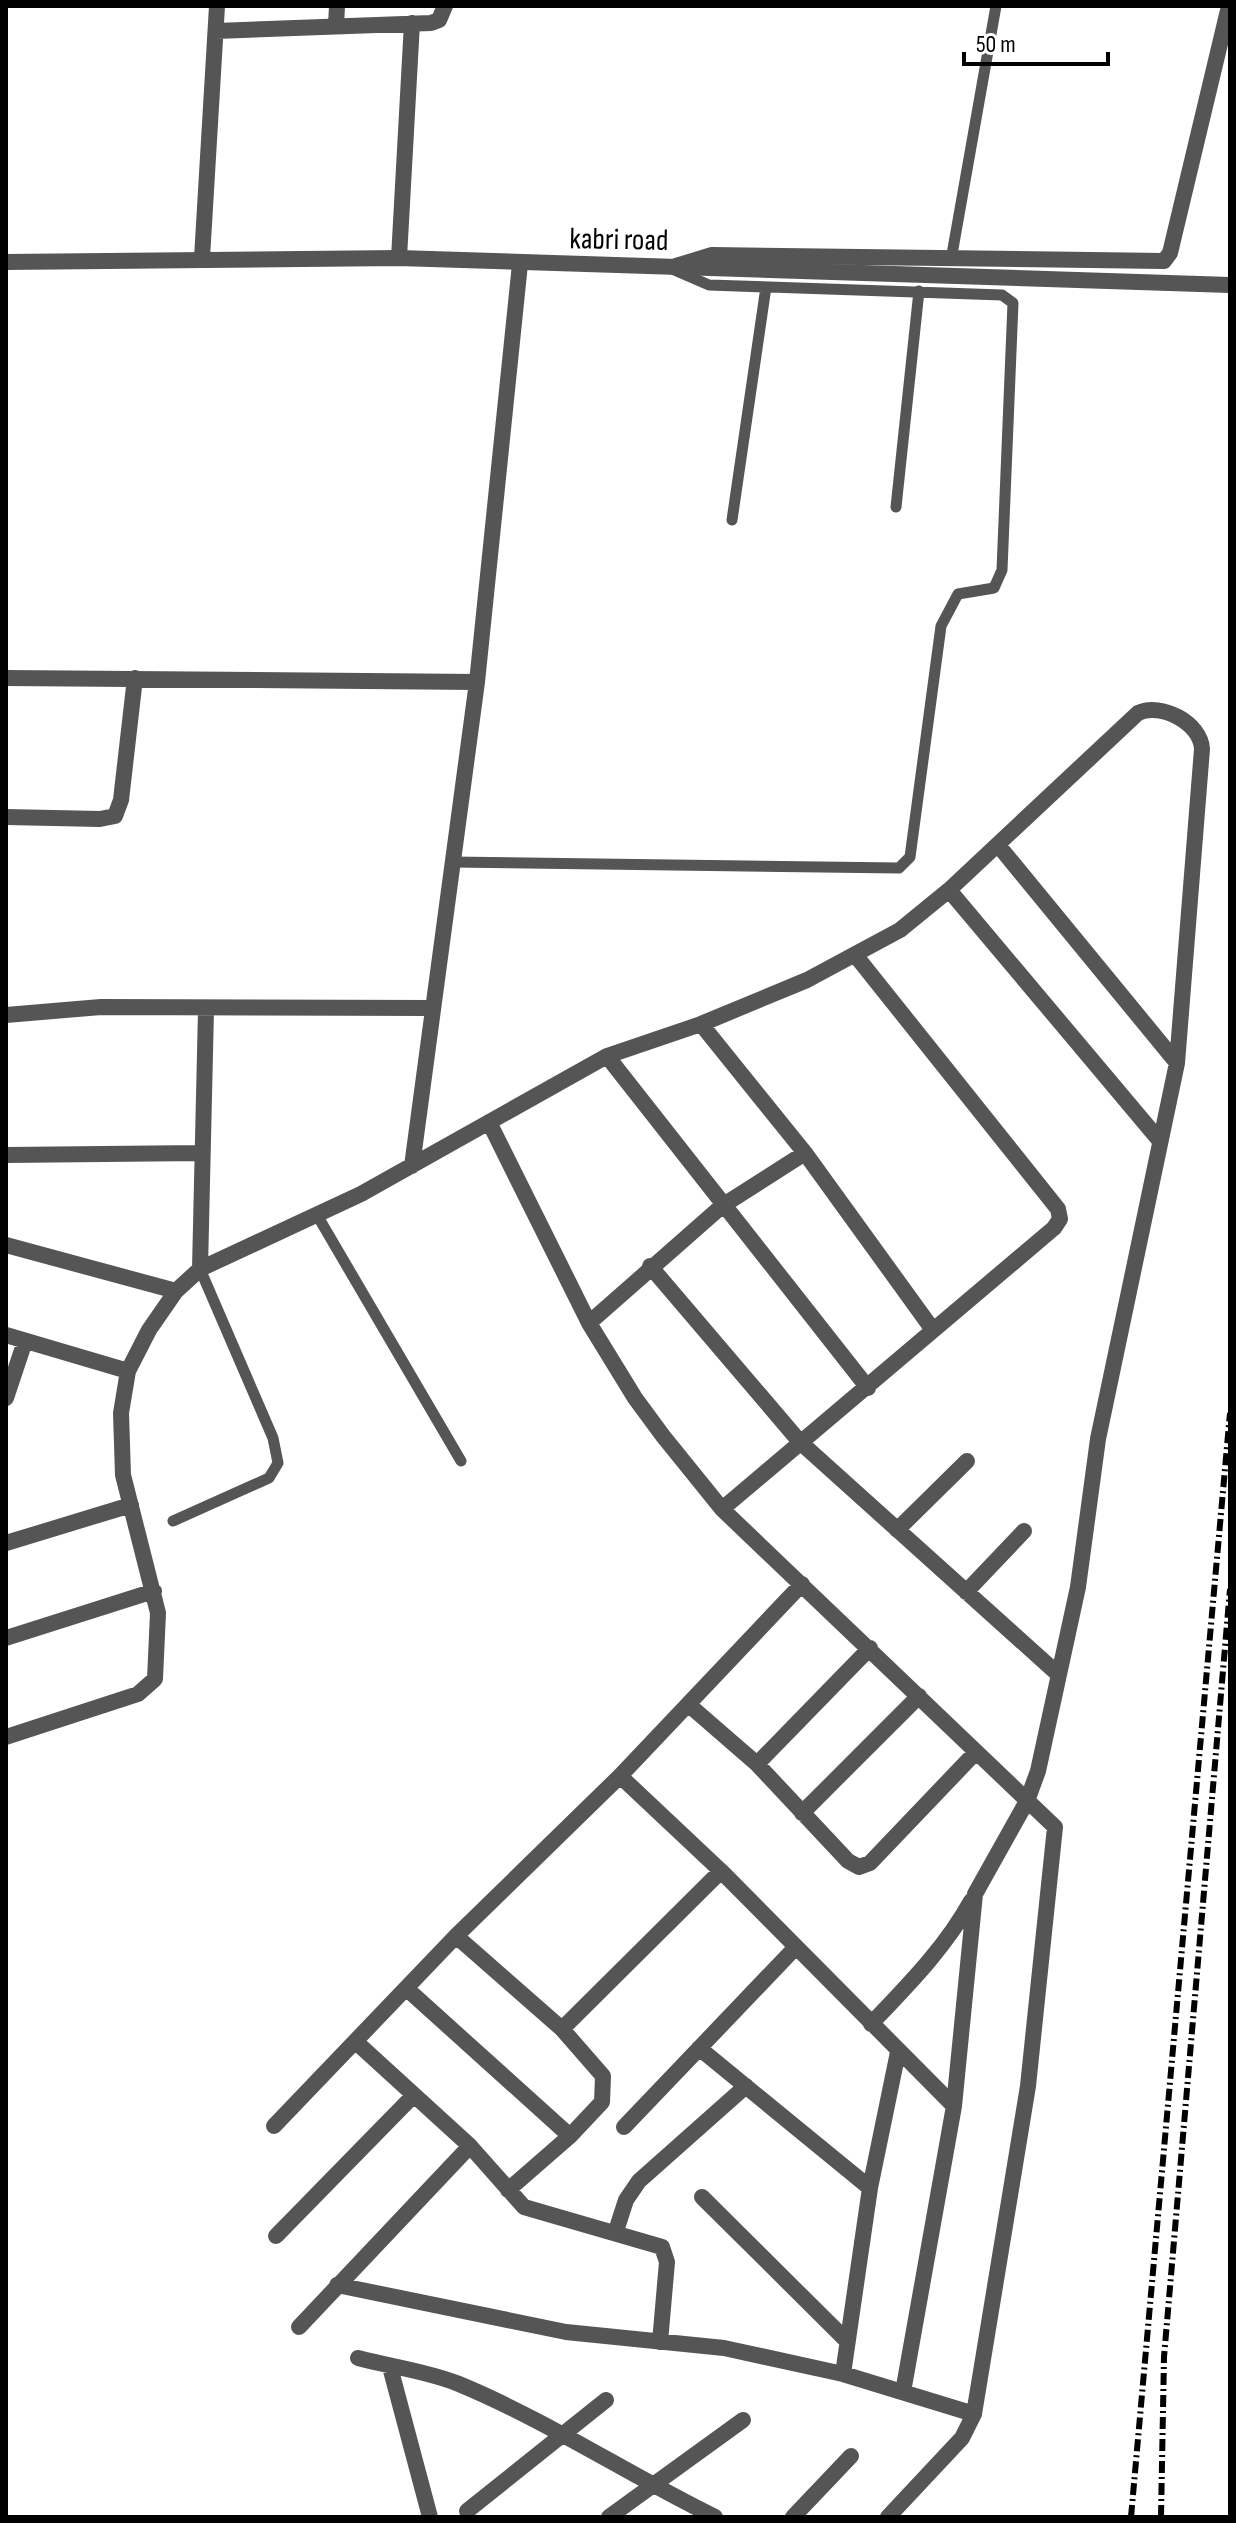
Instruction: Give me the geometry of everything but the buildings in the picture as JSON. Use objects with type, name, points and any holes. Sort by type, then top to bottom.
[{"type":"street","points":[[202,258],[217,6]]},
{"type":"street","points":[[336,26],[337,6]]},
{"type":"street","points":[[216,31],[412,23],[439,20],[445,6]]},
{"type":"street","points":[[670,268],[712,255],[1160,262],[1168,258],[1229,6]]},
{"type":"street","points":[[399,258],[412,23]]},
{"type":"street","name":"kabri road","points":[[6,262],[399,258],[1230,285]]},
{"type":"street","points":[[412,1166],[477,682],[520,264]]},
{"type":"street","points":[[6,678],[477,682]]},
{"type":"street","points":[[6,817],[100,819],[115,816],[121,800],[135,678]]},
{"type":"street","points":[[6,1737],[138,1694],[153,1683],[157,1657],[154,1591],[120,1449],[128,1371],[149,1330],[176,1291],[200,1269],[317,1215],[412,1166],[607,1056],[701,1024],[856,956],[900,930],[949,890],[1138,713],[1159,712],[1196,729],[1202,749],[1177,1063],[1098,1439],[1078,1587],[1038,1771],[1027,1801],[957,1927],[924,1969],[871,2024]]},
{"type":"street","points":[[998,845],[1177,1063]]},
{"type":"street","points":[[949,890],[1160,1141]]},
{"type":"street","points":[[722,1509],[1054,1228],[1060,1213],[856,956]]},
{"type":"street","points":[[6,1015],[101,1007],[206,1010],[432,1008]]},
{"type":"street","points":[[200,1269],[206,1010]]},
{"type":"street","points":[[701,1024],[805,1153],[933,1330]]},
{"type":"street","points":[[607,1056],[868,1388]]},
{"type":"street","points":[[489,1122],[589,1323],[635,1398],[722,1509],[1050,1820],[1056,1836],[1028,2086],[974,2414],[962,2438],[888,2517]]},
{"type":"street","points":[[6,1155],[201,1153]]},
{"type":"street","points":[[589,1323],[650,1266],[722,1206],[805,1153]]},
{"type":"street","points":[[6,1245],[176,1291]]},
{"type":"street","points":[[650,1266],[800,1442],[1059,1675]]},
{"type":"street","points":[[6,1335],[128,1371]]},
{"type":"street","points":[[6,1398],[25,1341]]},
{"type":"street","points":[[897,1530],[967,1461]]},
{"type":"street","points":[[6,1543],[131,1505]]},
{"type":"street","points":[[966,1592],[1024,1531]]},
{"type":"street","points":[[274,2126],[456,1936],[620,1776],[802,1584]]},
{"type":"street","points":[[6,1638],[154,1591]]},
{"type":"street","points":[[757,1764],[870,1648]]},
{"type":"street","points":[[802,1813],[919,1696]]},
{"type":"street","points":[[689,1705],[757,1764],[848,1861],[859,1867],[865,1866],[976,1752]]},
{"type":"street","points":[[620,1776],[721,1871],[954,2106]]},
{"type":"street","points":[[562,2029],[721,1871]]},
{"type":"street","points":[[903,2392],[954,2106],[975,1894]]},
{"type":"street","points":[[456,1936],[562,2029],[599,2068],[605,2086],[602,2102],[570,2136],[508,2190]]},
{"type":"street","points":[[624,2127],[795,1948]]},
{"type":"street","points":[[407,1989],[570,2136]]},
{"type":"street","points":[[356,2042],[470,2146],[508,2190],[533,2212],[656,2243],[666,2253],[660,2342]]},
{"type":"street","points":[[699,2048],[870,2188]]},
{"type":"street","points":[[843,2374],[870,2188],[898,2052]]},
{"type":"street","points":[[616,2231],[626,2200],[639,2181],[746,2086]]},
{"type":"street","points":[[276,2236],[413,2096]]},
{"type":"street","points":[[299,2327],[470,2146]]},
{"type":"street","points":[[702,2197],[846,2340]]},
{"type":"street","points":[[337,2285],[566,2332],[724,2348],[843,2374],[974,2414]]},
{"type":"street","points":[[358,2358],[449,2381],[564,2435],[650,2485],[715,2517]]},
{"type":"street","points":[[390,2367],[430,2517]]},
{"type":"street","points":[[467,2511],[606,2400]]},
{"type":"street","points":[[609,2517],[743,2420]]},
{"type":"street","points":[[793,2517],[851,2456]]},
{"type":"lane","points":[[951,260],[996,6]]},
{"type":"lane","points":[[451,862],[899,868],[906,864],[941,626],[958,594],[994,588],[1002,570],[1013,303],[1002,295],[709,285],[670,268]]},
{"type":"lane","points":[[732,520],[766,287]]},
{"type":"lane","points":[[896,507],[919,291]]},
{"type":"lane","points":[[317,1215],[461,1461]]},
{"type":"lane","points":[[173,1521],[269,1478],[278,1463],[273,1438],[200,1269]]},
{"type":"railway","points":[[1131,2517],[1230,1413]]},
{"type":"railway","points":[[1161,2517],[1164,2357],[1230,1589]]}]
